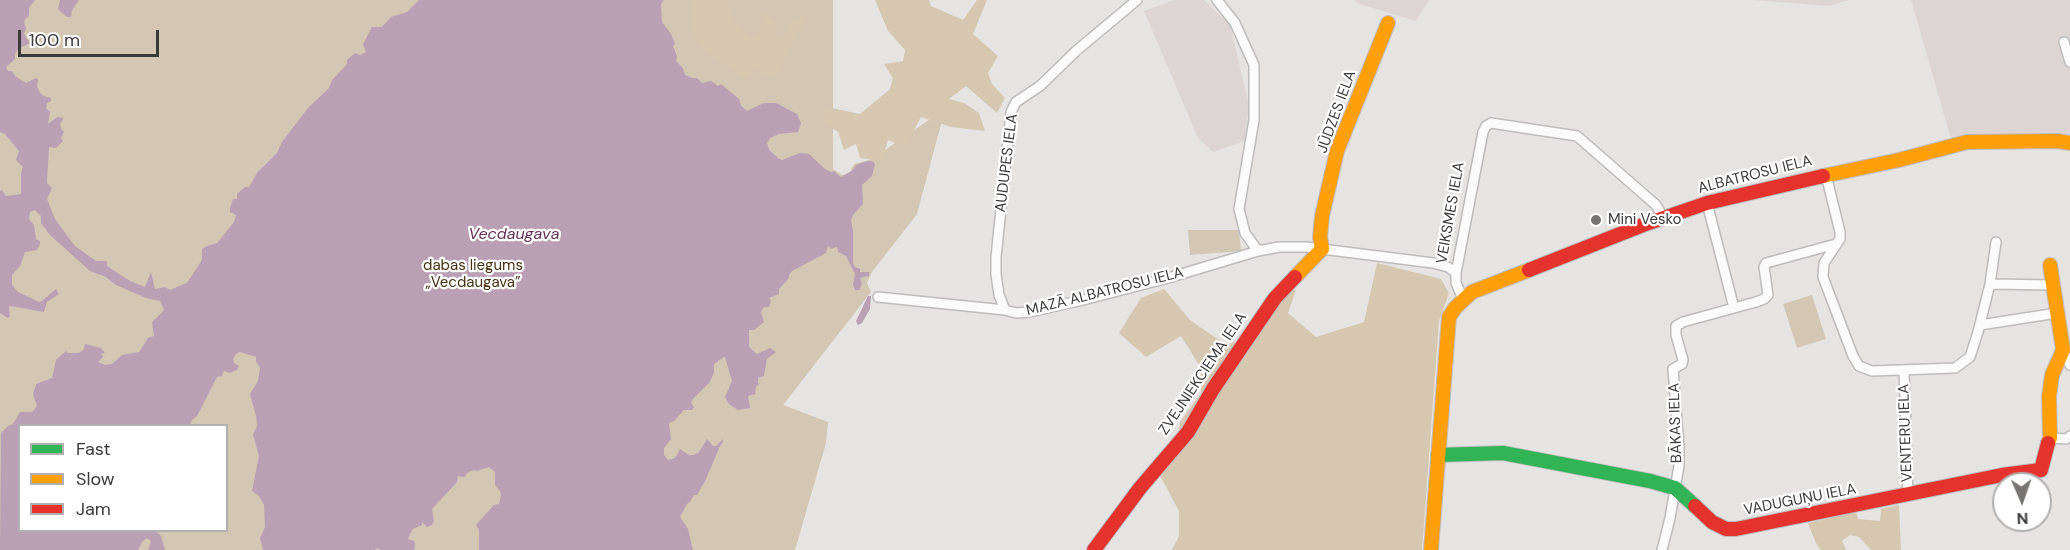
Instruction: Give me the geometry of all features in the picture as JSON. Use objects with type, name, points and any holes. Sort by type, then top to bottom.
[{"type":"street","name":"AUDUPES IELA","points":[[1005,310],[999,296],[996,257],[1011,112],[1016,102],[1040,86],[1076,51],[1137,0]]},
{"type":"street","points":[[1217,0],[1235,23],[1254,65],[1254,120],[1239,209],[1245,233],[1258,251],[1278,247],[1322,249],[1433,263],[1448,267],[1456,273]]},
{"type":"street","name":"JŪDZES IELA","points":[[1322,249],[1320,237],[1322,216],[1337,152],[1388,23]]},
{"type":"street","points":[[2064,42],[2070,62]]},
{"type":"street","name":"VEIKSMES IELA","points":[[1462,299],[1456,283],[1456,273],[1483,132],[1491,123],[1577,136],[1656,205],[1664,218]]},
{"type":"street","name":"ALBATROSU IELA","points":[[1462,299],[1483,287],[1707,203],[1908,158],[1967,142],[2070,142]]},
{"type":"street","points":[[1826,175],[1840,239],[1824,262],[1823,277],[1859,366],[1872,371],[1955,368],[1970,357],[1990,284],[1996,242]]},
{"type":"street","points":[[1707,203],[1734,308],[1764,299],[1768,295],[1764,267],[1767,263],[1836,244]]},
{"type":"street","name":"ZVEJNIEKCIEMA IELA","points":[[1094,550],[1140,488],[1188,432],[1213,389],[1275,298],[1322,249]]},
{"type":"street","name":"MAZĀ ALBATROSU IELA","points":[[878,297],[1016,313],[1077,302],[1258,251]]},
{"type":"street","points":[[2050,265],[2063,350],[2070,364]]},
{"type":"street","points":[[1990,284],[2053,285]]},
{"type":"street","points":[[1431,550],[1447,329],[1449,317],[1462,299]]},
{"type":"street","name":"BĀKAS IELA","points":[[1662,550],[1679,466],[1673,369],[1682,364],[1683,360],[1676,335],[1676,326],[1734,308]]},
{"type":"street","points":[[1980,325],[2057,313]]},
{"type":"street","points":[[2063,350],[2052,375],[2049,396],[2050,438],[2066,439],[2070,436]]},
{"type":"street","name":"VENTERU IELA","points":[[1904,371],[1908,495]]},
{"type":"street","name":"VADUGUŅU IELA","points":[[1438,455],[1503,453],[1650,481],[1675,488],[1712,522],[1726,529],[1736,529],[2002,475],[2041,470],[2044,449],[2050,438]]},
{"type":"shaded area","points":[[694,0],[726,0],[733,18],[751,38],[760,32],[762,15],[767,13],[778,24],[774,41],[784,37],[791,21],[807,17],[779,74],[771,76],[751,67],[750,78],[742,77],[703,50],[691,31],[691,4]]},
{"type":"shaded area","points":[[875,0],[929,0],[931,6],[963,20],[977,0],[987,0],[973,34],[998,56],[988,73],[992,84],[1005,98],[997,113],[966,86],[949,99],[964,103],[979,113],[985,131],[951,127],[921,117],[905,147],[888,140],[882,161],[860,158],[856,144],[844,150],[838,132],[823,122],[827,107],[860,114],[890,89],[893,78],[884,64],[903,61],[905,50],[888,31]]},
{"type":"shaded area","points":[[1174,0],[1204,0],[1230,25],[1249,105],[1245,141],[1213,152],[1198,138],[1144,11]]},
{"type":"shaded area","points":[[1355,0],[1429,0],[1416,21],[1356,3]]},
{"type":"shaded area","points":[[1751,0],[1849,0],[1829,6]]},
{"type":"shaded area","points":[[1911,0],[2070,0],[2070,141],[1951,139]]},
{"type":"shaded area","points":[[1377,263],[1441,279],[1449,293],[1439,321],[1422,550],[1172,550],[1179,536],[1179,511],[1159,474],[1176,452],[1180,422],[1201,393],[1201,368],[1181,336],[1146,357],[1119,333],[1141,298],[1164,289],[1190,320],[1226,345],[1254,335],[1285,292],[1296,290],[1288,313],[1316,337],[1364,322]]},
{"type":"shaded area","points":[[1899,505],[1901,550],[1871,550],[1859,537],[1850,535],[1842,541],[1846,550],[1821,550],[1808,523],[1856,512],[1858,519],[1880,521],[1881,509]]},
{"type":"green space","name":"Vecdaugava","points":[[0,0],[833,0],[833,169],[842,175],[849,174],[854,164],[872,159],[945,109],[917,214],[872,272],[867,283],[871,292],[783,405],[828,422],[826,443],[795,550],[0,550]]},
{"type":"green space","points":[[1188,230],[1239,230],[1241,251],[1190,255]]},
{"type":"green space","points":[[1812,295],[1826,339],[1797,348],[1783,304]]},
{"type":"water","name":"Vecdaugava","points":[[0,0],[35,0],[24,21],[26,29],[24,34],[30,43],[18,49],[15,59],[6,67],[8,71],[12,71],[15,76],[26,83],[38,79],[37,86],[40,93],[51,98],[46,108],[50,112],[48,124],[57,117],[64,118],[60,124],[64,132],[61,138],[63,141],[56,148],[49,147],[47,183],[52,188],[47,199],[55,219],[75,246],[96,261],[107,261],[107,266],[130,281],[145,287],[151,272],[155,289],[165,287],[170,290],[187,283],[202,260],[202,249],[217,243],[234,222],[236,215],[230,212],[233,199],[237,199],[237,194],[245,187],[249,187],[257,173],[277,153],[282,142],[308,108],[329,88],[332,80],[347,64],[347,60],[355,53],[360,55],[366,52],[363,44],[372,27],[382,27],[391,17],[407,12],[419,0],[664,0],[661,4],[662,22],[671,34],[675,44],[673,46],[677,56],[676,61],[683,68],[685,75],[697,78],[702,83],[711,81],[718,86],[721,84],[739,99],[741,106],[747,111],[764,103],[776,103],[797,114],[801,123],[798,132],[779,134],[770,138],[767,143],[769,150],[778,158],[782,160],[800,153],[809,154],[825,169],[834,171],[841,177],[853,170],[856,165],[868,161],[875,164],[872,176],[862,185],[863,204],[851,220],[853,264],[860,269],[860,272],[869,272],[869,276],[860,278],[862,284],[859,290],[855,290],[853,285],[855,274],[846,256],[838,252],[837,247],[831,249],[828,246],[826,253],[792,271],[779,289],[779,294],[769,298],[771,301],[769,307],[764,307],[761,312],[764,322],[754,330],[749,330],[749,347],[757,354],[770,348],[776,352],[767,359],[764,376],[758,378],[759,384],[755,394],[748,396],[750,408],[738,410],[729,404],[725,397],[732,381],[724,357],[714,364],[714,373],[709,383],[692,400],[694,407],[692,410],[684,410],[669,423],[671,439],[664,448],[664,455],[668,460],[675,458],[680,449],[689,455],[694,455],[699,452],[707,439],[713,446],[716,446],[723,439],[705,481],[680,517],[688,529],[693,550],[479,550],[479,530],[476,525],[494,505],[499,504],[501,495],[495,485],[495,472],[489,467],[474,470],[467,473],[465,477],[458,476],[457,482],[432,509],[434,521],[432,525],[427,527],[422,522],[422,525],[413,529],[410,534],[408,539],[414,541],[414,550],[377,548],[375,550],[263,550],[260,538],[265,527],[264,505],[259,496],[252,491],[259,456],[253,435],[257,426],[250,394],[258,381],[260,367],[256,362],[256,357],[240,352],[233,359],[234,363],[239,366],[237,370],[230,373],[224,371],[222,376],[217,377],[197,416],[190,424],[18,424],[18,532],[156,532],[161,536],[165,550],[148,550],[151,541],[147,538],[138,550],[0,550],[1,433],[13,424],[20,412],[32,412],[37,406],[33,394],[36,384],[52,378],[56,360],[66,351],[79,353],[84,349],[85,344],[101,348],[105,353],[101,354],[103,357],[98,362],[105,365],[112,364],[122,355],[139,352],[148,338],[154,336],[152,322],[164,310],[160,301],[146,298],[90,271],[50,235],[41,223],[41,216],[35,210],[30,212],[29,219],[34,225],[36,239],[40,241],[40,244],[37,250],[25,252],[20,266],[12,275],[12,285],[18,292],[39,302],[56,289],[59,294],[47,302],[44,312],[11,306],[9,307],[10,317],[0,313],[0,191],[2,190],[6,196],[21,194],[23,167],[16,160],[19,151],[5,134],[0,132]]},
{"type":"water","points":[[60,0],[79,0],[72,10],[71,17],[67,17],[58,9]]},
{"type":"water","points":[[868,296],[871,296],[870,309],[862,323],[858,325],[856,321]]},
{"type":"traffic: fast","points":[[1438,455],[1503,453],[1650,481],[1675,488],[1695,506]]},
{"type":"traffic: slow","points":[[1295,277],[1322,249],[1320,237],[1322,216],[1337,151],[1388,23]]},
{"type":"traffic: slow","points":[[1823,176],[1899,160],[1967,142],[2058,141],[2070,143]]},
{"type":"traffic: slow","points":[[2048,443],[2052,375],[2063,350],[2050,265]]},
{"type":"traffic: slow","points":[[1431,550],[1449,317],[1472,292],[1529,270]]},
{"type":"traffic: jam","points":[[1529,270],[1643,225],[1707,203],[1823,176]]},
{"type":"traffic: jam","points":[[1094,550],[1140,488],[1188,432],[1213,389],[1275,298],[1295,277]]},
{"type":"traffic: jam","points":[[1695,506],[1712,522],[1726,529],[1736,529],[2002,475],[2041,470],[2048,443]]},
{"type":"place","name":"Mini Vesko","points":[[1596,220]]},
{"type":"park label","name":"dabas liegums „Vecdaugava”","points":[[473,274]]}]
